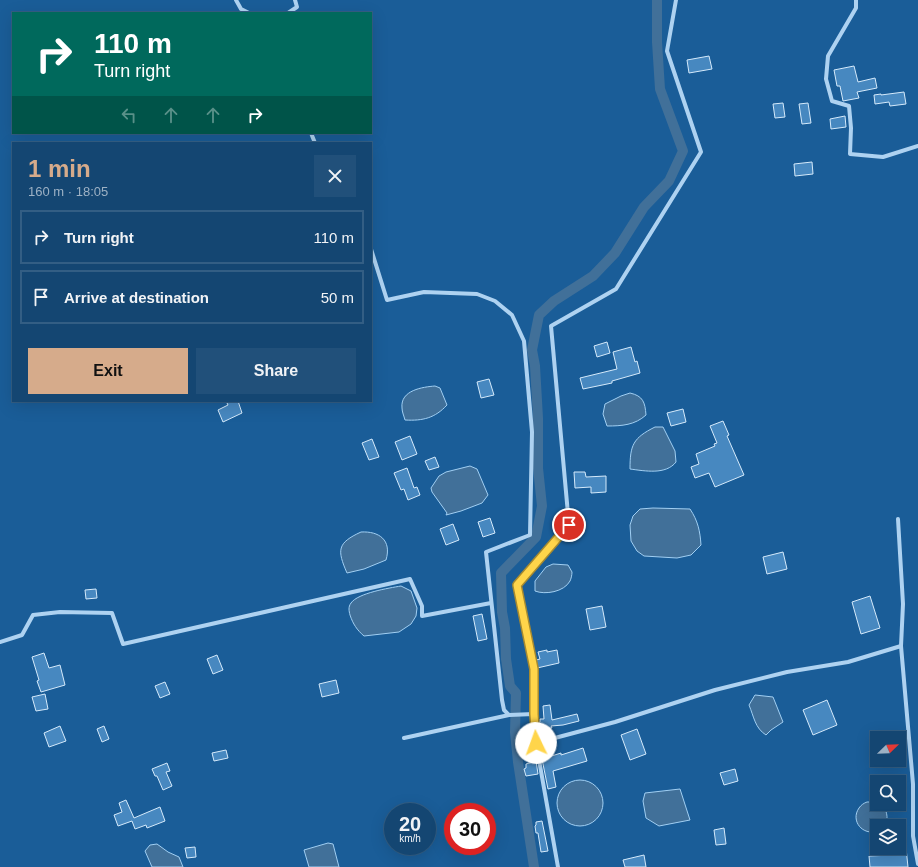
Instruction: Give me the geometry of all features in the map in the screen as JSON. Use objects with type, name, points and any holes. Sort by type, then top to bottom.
[{"type":"street","points":[[236,0],[241,9],[247,12]]},
{"type":"street","points":[[290,12],[297,7],[295,0]]},
{"type":"street","points":[[558,867],[532,714],[534,669],[517,585],[569,525],[551,326],[616,289],[701,152],[668,52],[676,0]]},
{"type":"street","points":[[856,0],[856,8],[828,56],[826,79],[832,101],[849,106],[851,128],[850,154],[883,157],[918,146]]},
{"type":"street","points":[[372,251],[386,300],[424,292],[477,294],[495,301],[512,315],[524,341],[532,432],[530,535],[486,552],[502,700],[504,710],[509,716]]},
{"type":"street","points":[[898,519],[903,604],[901,646],[913,784],[913,836],[918,864]]},
{"type":"street","points":[[0,642],[22,635],[32,615],[60,612],[112,613],[123,644],[410,579],[422,606],[422,616],[491,602]]},
{"type":"street","points":[[536,743],[615,722],[715,690],[788,672],[848,662],[901,646]]},
{"type":"street","points":[[404,738],[509,716],[532,714]]},
{"type":"water","points":[[435,386],[440,388],[447,405],[438,413],[428,418],[405,420],[402,402],[408,393],[424,387]]},
{"type":"water","points":[[630,393],[641,398],[645,406],[646,415],[637,421],[628,424],[607,426],[603,414],[605,404]]},
{"type":"water","points":[[655,427],[663,427],[675,451],[676,462],[667,469],[655,471],[630,469],[631,454],[634,443],[642,435]]},
{"type":"water","points":[[470,466],[477,469],[488,495],[482,503],[446,515],[447,513],[432,492],[431,488],[439,476],[446,472]]},
{"type":"water","points":[[640,509],[690,509],[698,526],[701,545],[691,555],[677,558],[644,556],[637,551],[631,541],[630,525],[633,516]]},
{"type":"water","points":[[361,532],[373,533],[382,538],[387,547],[386,560],[364,569],[347,573],[342,558],[341,548],[347,540]]},
{"type":"water","points":[[553,564],[568,565],[572,572],[570,581],[563,588],[554,592],[544,593],[535,591],[535,581],[546,567]]},
{"type":"water","points":[[401,586],[411,591],[417,608],[416,616],[411,624],[399,632],[364,636],[356,627],[351,618],[349,606],[351,603],[360,596]]},
{"type":"water","points":[[755,695],[773,697],[783,722],[766,735],[757,726],[749,705]]},
{"type":"water","points":[[580,780],[593,784],[599,790],[603,803],[599,816],[593,822],[580,826],[567,822],[561,816],[557,803],[561,790],[567,784]]},
{"type":"water","points":[[680,789],[690,820],[659,826],[646,818],[643,801],[645,793]]},
{"type":"water","points":[[870,802],[870,811],[886,811],[887,819],[870,819],[870,832],[863,829],[857,822],[857,813],[863,804]]},
{"type":"water","points":[[328,843],[333,844],[339,867],[309,867],[304,850]]},
{"type":"water","points":[[157,844],[168,852],[179,857],[183,867],[152,867],[145,851],[150,845]]},
{"type":"building","points":[[709,56],[712,69],[689,73],[687,60]]},
{"type":"building","points":[[854,66],[858,82],[875,78],[877,88],[857,92],[859,98],[843,101],[840,86],[837,86],[834,70]]},
{"type":"building","points":[[904,92],[906,104],[890,106],[889,102],[875,104],[874,95]]},
{"type":"building","points":[[783,103],[785,117],[775,118],[773,104]]},
{"type":"building","points":[[808,103],[811,123],[802,124],[799,104]]},
{"type":"building","points":[[845,116],[846,127],[831,129],[830,119]]},
{"type":"building","points":[[812,162],[813,174],[795,176],[794,164]]},
{"type":"building","points":[[607,342],[610,353],[597,357],[594,346]]},
{"type":"building","points":[[631,347],[640,373],[612,381],[612,383],[583,389],[580,378],[617,369],[613,352]]},
{"type":"building","points":[[489,379],[494,395],[481,398],[477,382]]},
{"type":"building","points":[[226,402],[238,402],[242,413],[223,422],[218,410],[228,405]]},
{"type":"building","points":[[683,409],[686,422],[671,426],[667,413]]},
{"type":"building","points":[[723,421],[729,435],[727,436],[744,475],[715,487],[709,473],[695,478],[691,467],[699,464],[696,454],[715,446],[714,444],[717,443],[710,426]]},
{"type":"building","points":[[410,436],[417,454],[402,460],[395,442]]},
{"type":"building","points":[[372,439],[379,457],[369,460],[362,443]]},
{"type":"building","points":[[435,457],[439,467],[429,470],[425,461]]},
{"type":"building","points":[[407,468],[414,488],[417,487],[420,495],[408,500],[404,489],[401,490],[394,473]]},
{"type":"building","points":[[574,472],[585,472],[586,477],[606,476],[606,492],[591,493],[591,487],[575,488]]},
{"type":"building","points":[[490,518],[495,533],[483,537],[478,522]]},
{"type":"building","points":[[453,524],[459,540],[446,545],[440,529]]},
{"type":"building","points":[[783,552],[787,569],[767,574],[763,557]]},
{"type":"building","points":[[96,589],[97,598],[86,599],[85,590]]},
{"type":"building","points":[[870,596],[880,628],[861,634],[852,602]]},
{"type":"building","points":[[602,606],[606,627],[590,630],[586,609]]},
{"type":"building","points":[[482,614],[487,639],[478,641],[473,616]]},
{"type":"building","points":[[547,650],[547,652],[557,650],[559,663],[537,668],[536,660],[540,659],[538,652]]},
{"type":"building","points":[[44,653],[49,668],[60,665],[65,685],[41,692],[32,657]]},
{"type":"building","points":[[217,655],[223,670],[213,674],[207,659]]},
{"type":"building","points":[[336,680],[339,693],[322,697],[319,684]]},
{"type":"building","points":[[165,682],[170,694],[160,698],[155,686]]},
{"type":"building","points":[[45,694],[48,709],[36,711],[32,697]]},
{"type":"building","points":[[827,700],[837,725],[813,735],[803,710]]},
{"type":"building","points":[[550,705],[552,720],[577,714],[579,721],[551,726],[552,728],[539,729],[538,723],[540,722],[540,719],[544,719],[543,706]]},
{"type":"building","points":[[60,726],[66,741],[49,747],[44,733]]},
{"type":"building","points":[[104,726],[109,739],[102,742],[97,729]]},
{"type":"building","points":[[637,729],[646,754],[630,760],[621,735]]},
{"type":"building","points":[[583,748],[587,761],[553,771],[556,787],[548,789],[542,759]]},
{"type":"building","points":[[226,750],[228,758],[214,761],[212,753]]},
{"type":"building","points":[[536,761],[538,774],[526,776],[524,769],[526,768],[526,764]]},
{"type":"building","points":[[167,763],[170,771],[166,772],[172,786],[163,790],[152,769]]},
{"type":"building","points":[[735,769],[738,781],[724,785],[720,773]]},
{"type":"building","points":[[126,800],[134,818],[160,807],[165,821],[147,828],[146,825],[135,829],[132,821],[118,826],[114,815],[122,812],[119,803]]},
{"type":"building","points":[[542,821],[548,851],[541,852],[538,833],[536,833],[535,826],[536,822]]},
{"type":"building","points":[[724,828],[726,844],[716,845],[714,830]]},
{"type":"building","points":[[195,847],[196,857],[187,858],[185,848]]},
{"type":"building","points":[[906,848],[908,867],[870,867],[869,856],[906,855]]},
{"type":"building","points":[[644,855],[646,867],[625,867],[623,860]]},
{"type":"waterway","points":[[534,867],[518,762],[515,732],[516,693],[510,686],[506,659],[505,628],[502,612],[501,573],[536,537],[542,506],[538,468],[538,418],[535,366],[532,350],[539,315],[554,301],[593,276],[615,253],[644,207],[669,181],[683,151],[660,89],[657,42],[657,0]]},
{"type":"route","points":[[536,743],[534,714],[534,669],[517,585],[569,525]]}]
